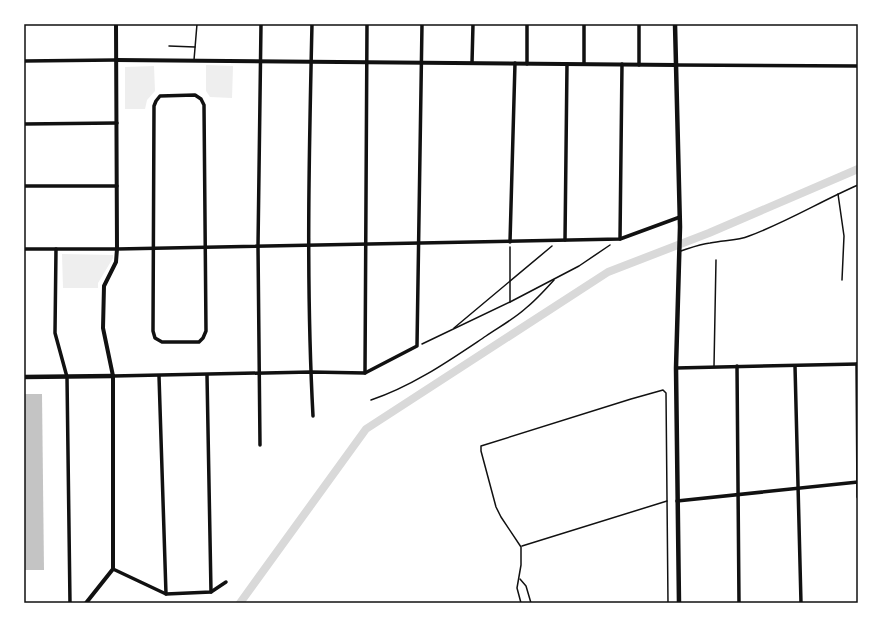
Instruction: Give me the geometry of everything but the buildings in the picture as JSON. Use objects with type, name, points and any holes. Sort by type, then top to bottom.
[{"type":"main road","points":[[675,24],[680,218],[676,368],[678,603]]},
{"type":"main road","points":[[24,377],[114,376]]},
{"type":"street","points":[[86,603],[113,569],[114,376],[103,332],[104,286],[116,262],[117,249],[116,24]]},
{"type":"street","points":[[260,445],[258,246],[261,24]]},
{"type":"street","points":[[312,24],[309,245],[313,416]]},
{"type":"street","points":[[365,373],[367,24]]},
{"type":"street","points":[[114,376],[311,372],[365,373],[417,346],[422,24]]},
{"type":"street","points":[[472,24],[472,63]]},
{"type":"street","points":[[527,64],[528,24]]},
{"type":"street","points":[[584,24],[584,64]]},
{"type":"street","points":[[639,24],[639,64]]},
{"type":"street","points":[[24,61],[116,60],[858,66]]},
{"type":"street","points":[[510,242],[515,63]]},
{"type":"street","points":[[565,240],[567,64]]},
{"type":"street","points":[[620,239],[622,64]]},
{"type":"street","points":[[195,95],[201,99],[204,105],[206,248],[206,331],[203,338],[197,342],[162,342],[153,336],[153,248],[154,106],[160,96],[195,95]]},
{"type":"street","points":[[24,124],[116,123]]},
{"type":"street","points":[[24,186],[117,186]]},
{"type":"street","points":[[24,249],[206,248],[620,239],[680,218]]},
{"type":"street","points":[[56,249],[55,333],[67,376],[70,603]]},
{"type":"street","points":[[676,368],[858,364],[858,497]]},
{"type":"street","points":[[737,366],[739,603]]},
{"type":"street","points":[[795,366],[801,603]]},
{"type":"street","points":[[207,375],[210,592]]},
{"type":"street","points":[[159,376],[166,594]]},
{"type":"street","points":[[677,501],[738,496],[858,482]]},
{"type":"street","points":[[113,569],[166,594],[210,592],[226,582]]},
{"type":"lane","points":[[194,61],[197,24]]},
{"type":"lane","points":[[169,46],[195,47]]},
{"type":"lane","points":[[679,252],[705,244],[748,237],[783,222],[858,185]]},
{"type":"lane","points":[[838,194],[844,236],[842,280]]},
{"type":"lane","points":[[714,366],[716,260]]},
{"type":"lane","points":[[521,603],[517,588],[520,579],[522,555],[521,547],[496,507],[481,446],[664,390],[666,393],[668,603]]},
{"type":"lane","points":[[521,547],[667,501]]},
{"type":"lane","points":[[520,579],[526,586],[531,603]]},
{"type":"path","points":[[417,346],[510,302],[579,266],[620,239]]},
{"type":"path","points":[[452,329],[558,240]]},
{"type":"path","points":[[510,242],[510,302]]},
{"type":"path","points":[[371,400],[394,392],[454,357],[524,310],[536,300],[555,278]]},
{"type":"shaded area","points":[[206,65],[233,66],[232,98],[210,97],[206,91]]},
{"type":"shaded area","points":[[154,66],[155,91],[147,100],[145,109],[125,109],[125,67]]},
{"type":"shaded area","points":[[62,254],[113,255],[113,258],[98,283],[98,288],[63,288]]},
{"type":"waterway","points":[[240,603],[366,429],[608,272],[709,233],[858,169]]}]
